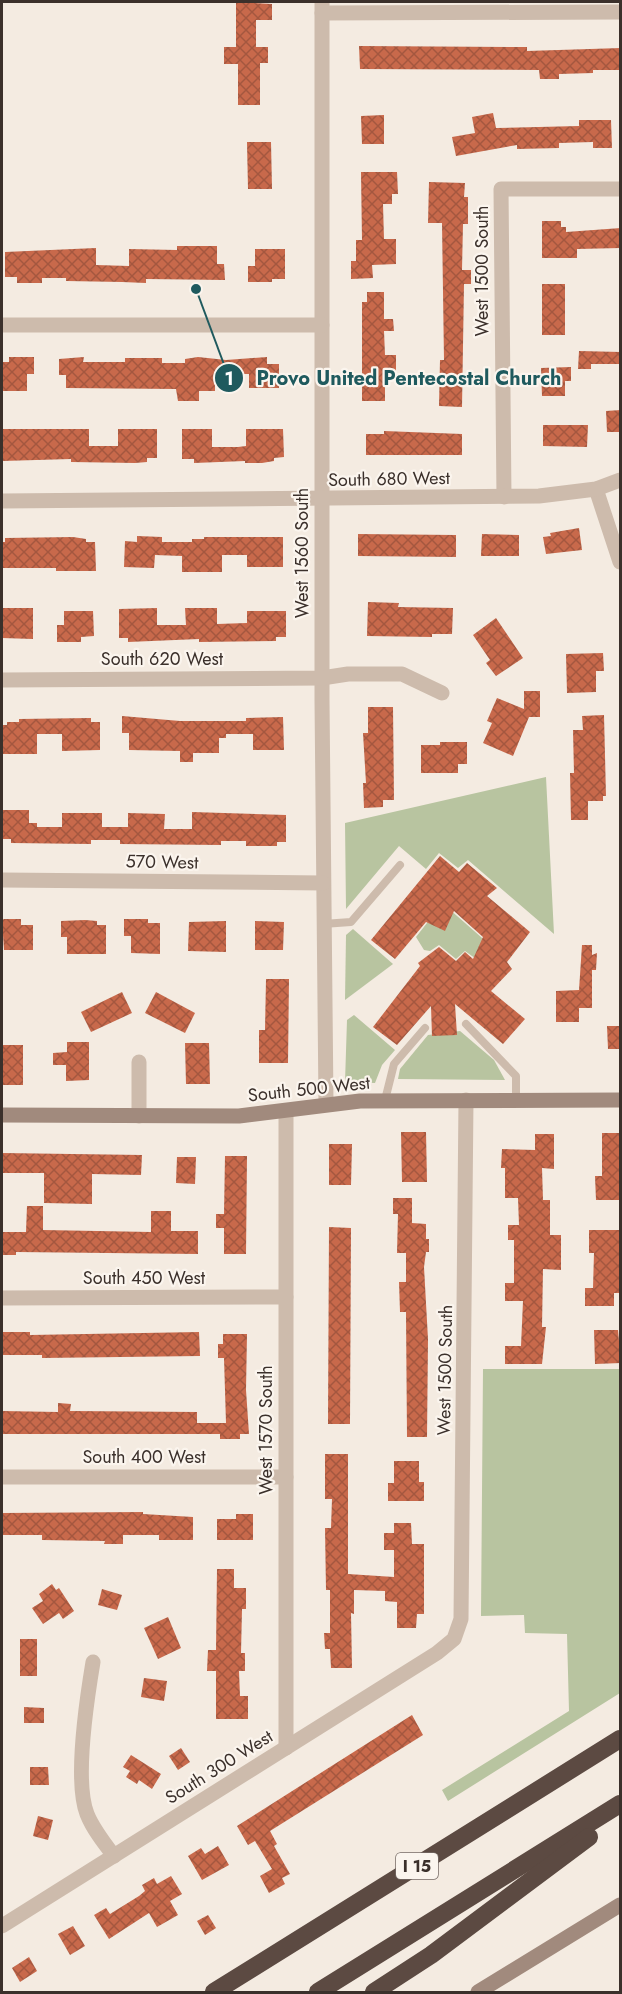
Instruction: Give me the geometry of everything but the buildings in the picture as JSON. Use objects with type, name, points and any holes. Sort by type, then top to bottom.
[{"type":"highway","name":"I 15","points":[[214,1992],[621,1739]]},
{"type":"highway","points":[[318,1992],[621,1804]]},
{"type":"highway","points":[[374,1992],[431,1955],[621,1813]]},
{"type":"main road","name":"South 500 West","points":[[2,1115],[230,1116],[286,1111],[326,1104],[385,1100],[621,1100]]},
{"type":"main road","points":[[478,1992],[621,1905]]},
{"type":"street","points":[[322,7],[621,12]]},
{"type":"street","name":"West 1560 South","points":[[322,7],[321,499],[326,1104]]},
{"type":"street","name":"West 1500 South","points":[[504,497],[501,189],[621,189]]},
{"type":"street","points":[[2,325],[322,325]]},
{"type":"street","name":"South 680 West","points":[[2,501],[504,497],[596,489],[621,480]]},
{"type":"street","points":[[596,489],[621,562]]},
{"type":"street","name":"South 620 West","points":[[2,680],[322,678],[348,674],[402,674],[442,693]]},
{"type":"street","name":"570 West","points":[[2,880],[323,883]]},
{"type":"street","points":[[139,1062],[139,1116]]},
{"type":"street","name":"West 1500 South","points":[[454,1639],[461,1619],[466,1100]]},
{"type":"street","name":"West 1570 South","points":[[286,1111],[286,1748]]},
{"type":"street","name":"South 450 West","points":[[2,1298],[286,1298]]},
{"type":"street","name":"South 400 West","points":[[2,1477],[286,1477]]},
{"type":"street","name":"South 300 West","points":[[2,1926],[437,1653],[454,1639]]},
{"type":"street","points":[[93,1662],[84,1715],[83,1800],[93,1828],[114,1856]]},
{"type":"lane","points":[[323,924],[351,922],[400,865]]},
{"type":"lane","points":[[466,1024],[516,1076],[516,1100]]},
{"type":"lane","points":[[385,1100],[394,1064],[424,1028]]},
{"type":"green space","points":[[546,777],[554,934],[468,860],[458,868],[439,853],[426,869],[399,846],[346,909],[345,823]]},
{"type":"green space","points":[[448,908],[498,952],[486,966],[465,951],[456,959],[439,945],[430,951],[424,950],[416,937],[438,909]]},
{"type":"green space","points":[[353,929],[393,964],[345,1000],[346,935]]},
{"type":"green space","points":[[354,1015],[395,1050],[382,1065],[375,1083],[345,1082],[347,1020]]},
{"type":"green space","points":[[460,1031],[494,1060],[505,1080],[398,1079],[400,1069],[428,1035]]},
{"type":"green space","points":[[483,1369],[620,1369],[620,1693],[448,1801],[442,1790],[569,1711],[567,1634],[525,1633],[524,1615],[481,1616]]},
{"type":"place","name":"Provo United Pentecostal Church","points":[[196,289]]}]
